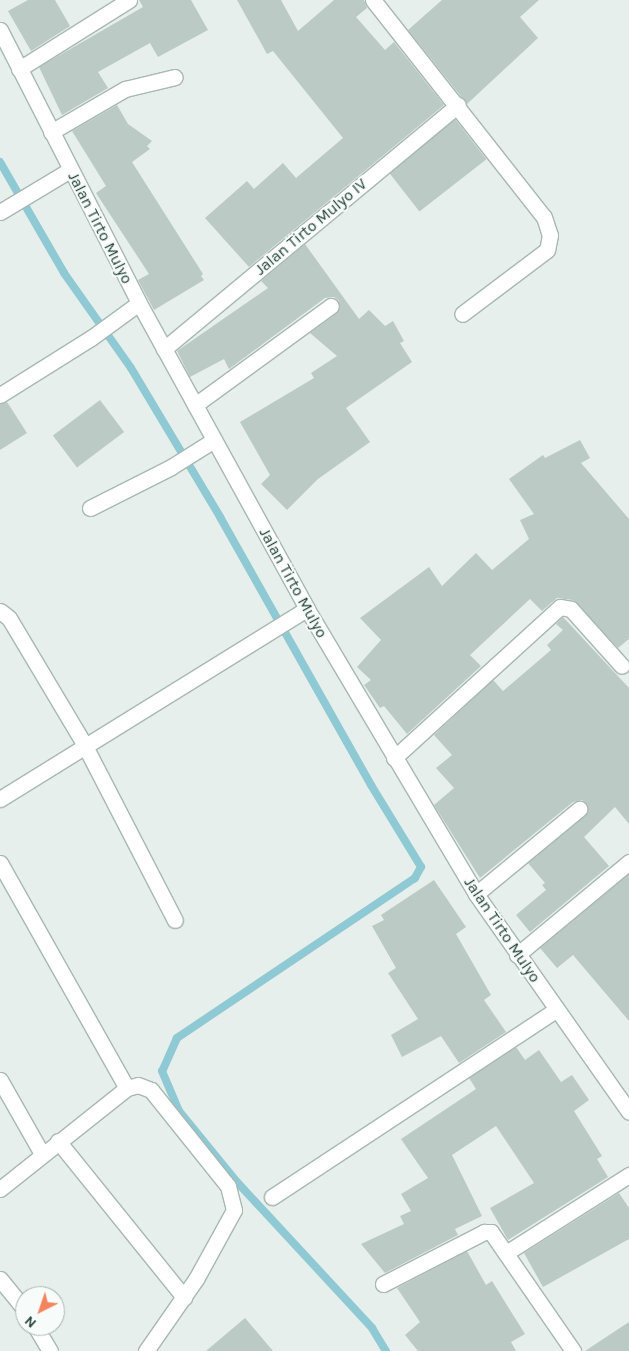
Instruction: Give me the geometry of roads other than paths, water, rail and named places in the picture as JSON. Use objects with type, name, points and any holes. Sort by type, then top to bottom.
[{"type":"street","points":[[19,69],[129,0]]},
{"type":"street","points":[[373,0],[458,105],[544,217],[550,235],[546,250],[462,314]]},
{"type":"street","name":"Jalan Tirto Mulyo","points":[[0,30],[139,303],[307,609],[476,894],[516,955],[629,1112]]},
{"type":"street","points":[[51,132],[125,89],[175,77]]},
{"type":"street","name":"Jalan Tirto Mulyo IV","points":[[164,349],[458,105]]},
{"type":"street","points":[[0,212],[70,170]]},
{"type":"street","points":[[0,395],[91,338],[139,303]]},
{"type":"street","points":[[195,405],[331,306]]},
{"type":"street","points":[[90,508],[177,463],[214,440]]},
{"type":"street","points":[[394,758],[560,607],[571,608],[622,666]]},
{"type":"street","points":[[0,799],[84,744],[274,631],[307,609]]},
{"type":"street","points":[[0,611],[9,618],[84,744],[176,920]]},
{"type":"street","points":[[476,894],[579,809]]},
{"type":"street","points":[[516,955],[629,862]]},
{"type":"street","points":[[0,863],[127,1088]]},
{"type":"street","points":[[272,1197],[556,1010]]},
{"type":"street","points":[[0,1080],[42,1154]]},
{"type":"street","points":[[0,1189],[127,1088],[138,1085],[151,1090],[232,1194],[234,1210],[229,1224],[154,1349]]},
{"type":"street","points":[[58,1141],[184,1297]]},
{"type":"street","points":[[506,1252],[629,1175]]},
{"type":"street","points":[[383,1284],[484,1232],[491,1232],[573,1351]]},
{"type":"street","points":[[0,1279],[15,1298]]},
{"type":"street","points":[[41,1336],[50,1351]]},
{"type":"waterway","points":[[0,162],[64,273],[131,368],[220,517],[371,785],[421,867],[415,878],[177,1038],[162,1071],[179,1111],[237,1182],[372,1328],[386,1351]]}]
